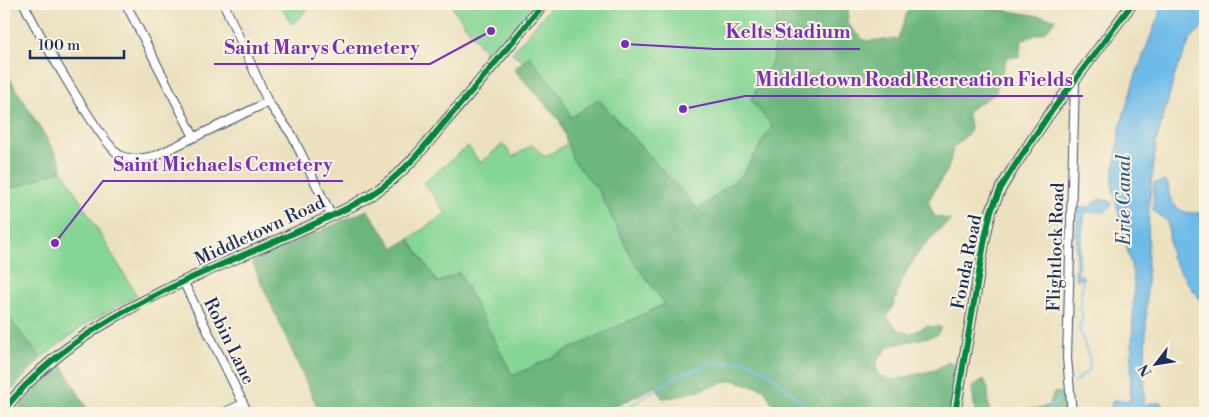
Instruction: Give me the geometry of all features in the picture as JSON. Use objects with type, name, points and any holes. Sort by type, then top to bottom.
[{"type":"street","points":[[24,4],[102,136],[120,155],[136,159],[155,156],[268,102]]},
{"type":"street","points":[[126,4],[194,137]]},
{"type":"street","points":[[224,4],[268,102],[292,135],[331,216]]},
{"type":"street","name":"Middletown Road","points":[[4,410],[28,380],[87,333],[184,283],[331,216],[371,195],[404,169],[430,142],[543,4]]},
{"type":"street","name":"Fonda Road","points":[[955,413],[992,211],[1001,188],[1075,81],[1132,4]]},
{"type":"street","name":"Flightlock Road","points":[[1072,413],[1067,358],[1075,81]]},
{"type":"street","name":"Robin Lane","points":[[184,283],[248,413]]},
{"type":"street","points":[[222,413],[243,404]]},
{"type":"green space","points":[[280,4],[313,4],[292,25]]},
{"type":"green space","points":[[450,4],[534,4],[490,59]]},
{"type":"green space","points":[[553,4],[779,4],[779,21],[773,60],[751,100],[772,126],[743,174],[698,210],[598,99],[572,118],[527,63],[512,53]]},
{"type":"green space","points":[[778,4],[849,4],[847,23],[865,41],[898,39],[909,7],[927,5],[964,6],[1056,19],[1046,31],[1022,40],[1019,57],[1007,57],[995,94],[967,111],[971,131],[953,148],[948,169],[928,201],[934,216],[951,220],[929,240],[912,262],[902,280],[887,316],[896,328],[910,334],[927,326],[941,327],[937,335],[889,346],[877,361],[878,375],[893,380],[935,370],[949,362],[957,366],[951,413],[774,413],[773,405],[764,389],[733,380],[675,397],[662,398],[656,386],[602,413],[320,413],[252,262],[367,210],[394,248],[409,239],[438,283],[459,272],[513,376],[665,304],[634,262],[599,191],[573,160],[560,121],[514,69],[529,56],[561,96],[571,118],[598,99],[698,210],[743,174],[772,126],[751,100],[773,60]]},
{"type":"green space","points":[[4,69],[59,159],[62,170],[4,191]]},
{"type":"green space","points":[[568,143],[574,160],[599,191],[634,262],[665,304],[513,376],[459,273],[438,283],[409,239],[446,213],[424,183],[468,146],[480,163],[503,144],[513,157],[532,145],[545,157]]},
{"type":"green space","points":[[62,170],[137,296],[87,323],[41,358],[4,312],[4,191]]},
{"type":"green space","points":[[4,312],[41,358],[12,390],[4,387]]},
{"type":"green space","points":[[61,363],[89,413],[14,413]]},
{"type":"green space","points":[[984,379],[988,389],[989,412],[992,413],[975,413],[972,387]]},
{"type":"green space","points":[[1054,392],[1066,394],[1067,413],[1018,413],[1049,405]]},
{"type":"water","name":"Erie Canal","points":[[1163,4],[1205,4],[1205,25],[1191,38],[1176,71],[1156,143],[1149,205],[1144,406],[1148,406],[1148,403],[1161,403],[1168,413],[1109,413],[1113,400],[1130,401],[1134,287],[1133,274],[1112,184],[1120,128],[1134,80]]},
{"type":"water","points":[[1165,181],[1168,184],[1169,195],[1173,202],[1184,212],[1205,211],[1200,217],[1205,232],[1205,305],[1171,257],[1168,222],[1153,210],[1154,183]]},
{"type":"water","points":[[1100,199],[1111,202],[1112,205],[1105,212],[1085,212],[1077,274],[1083,276],[1083,279],[1076,279],[1078,208],[1088,208]]},
{"type":"waterway","points":[[1074,383],[1090,369],[1089,357],[1079,328],[1083,315],[1080,308],[1083,279]]},
{"type":"waterway","points":[[619,413],[677,376],[714,363],[748,361],[770,374],[812,412],[816,413]]},
{"type":"waterway","points":[[1045,413],[1059,400],[1064,391]]},
{"type":"cycle path","points":[[4,410],[33,378],[65,350],[100,326],[176,285],[344,210],[383,187],[420,152],[543,4]]},
{"type":"cycle path","points":[[955,413],[991,211],[1001,188],[1048,116],[1132,4]]},
{"type":"place","name":"Saint Marys Cemetery","points":[[491,31]]},
{"type":"place","name":"Kelts Stadium","points":[[625,44]]},
{"type":"place","name":"Middletown Road Recreation Fields","points":[[683,109]]},
{"type":"place","name":"Saint Michaels Cemetery","points":[[55,243]]}]
